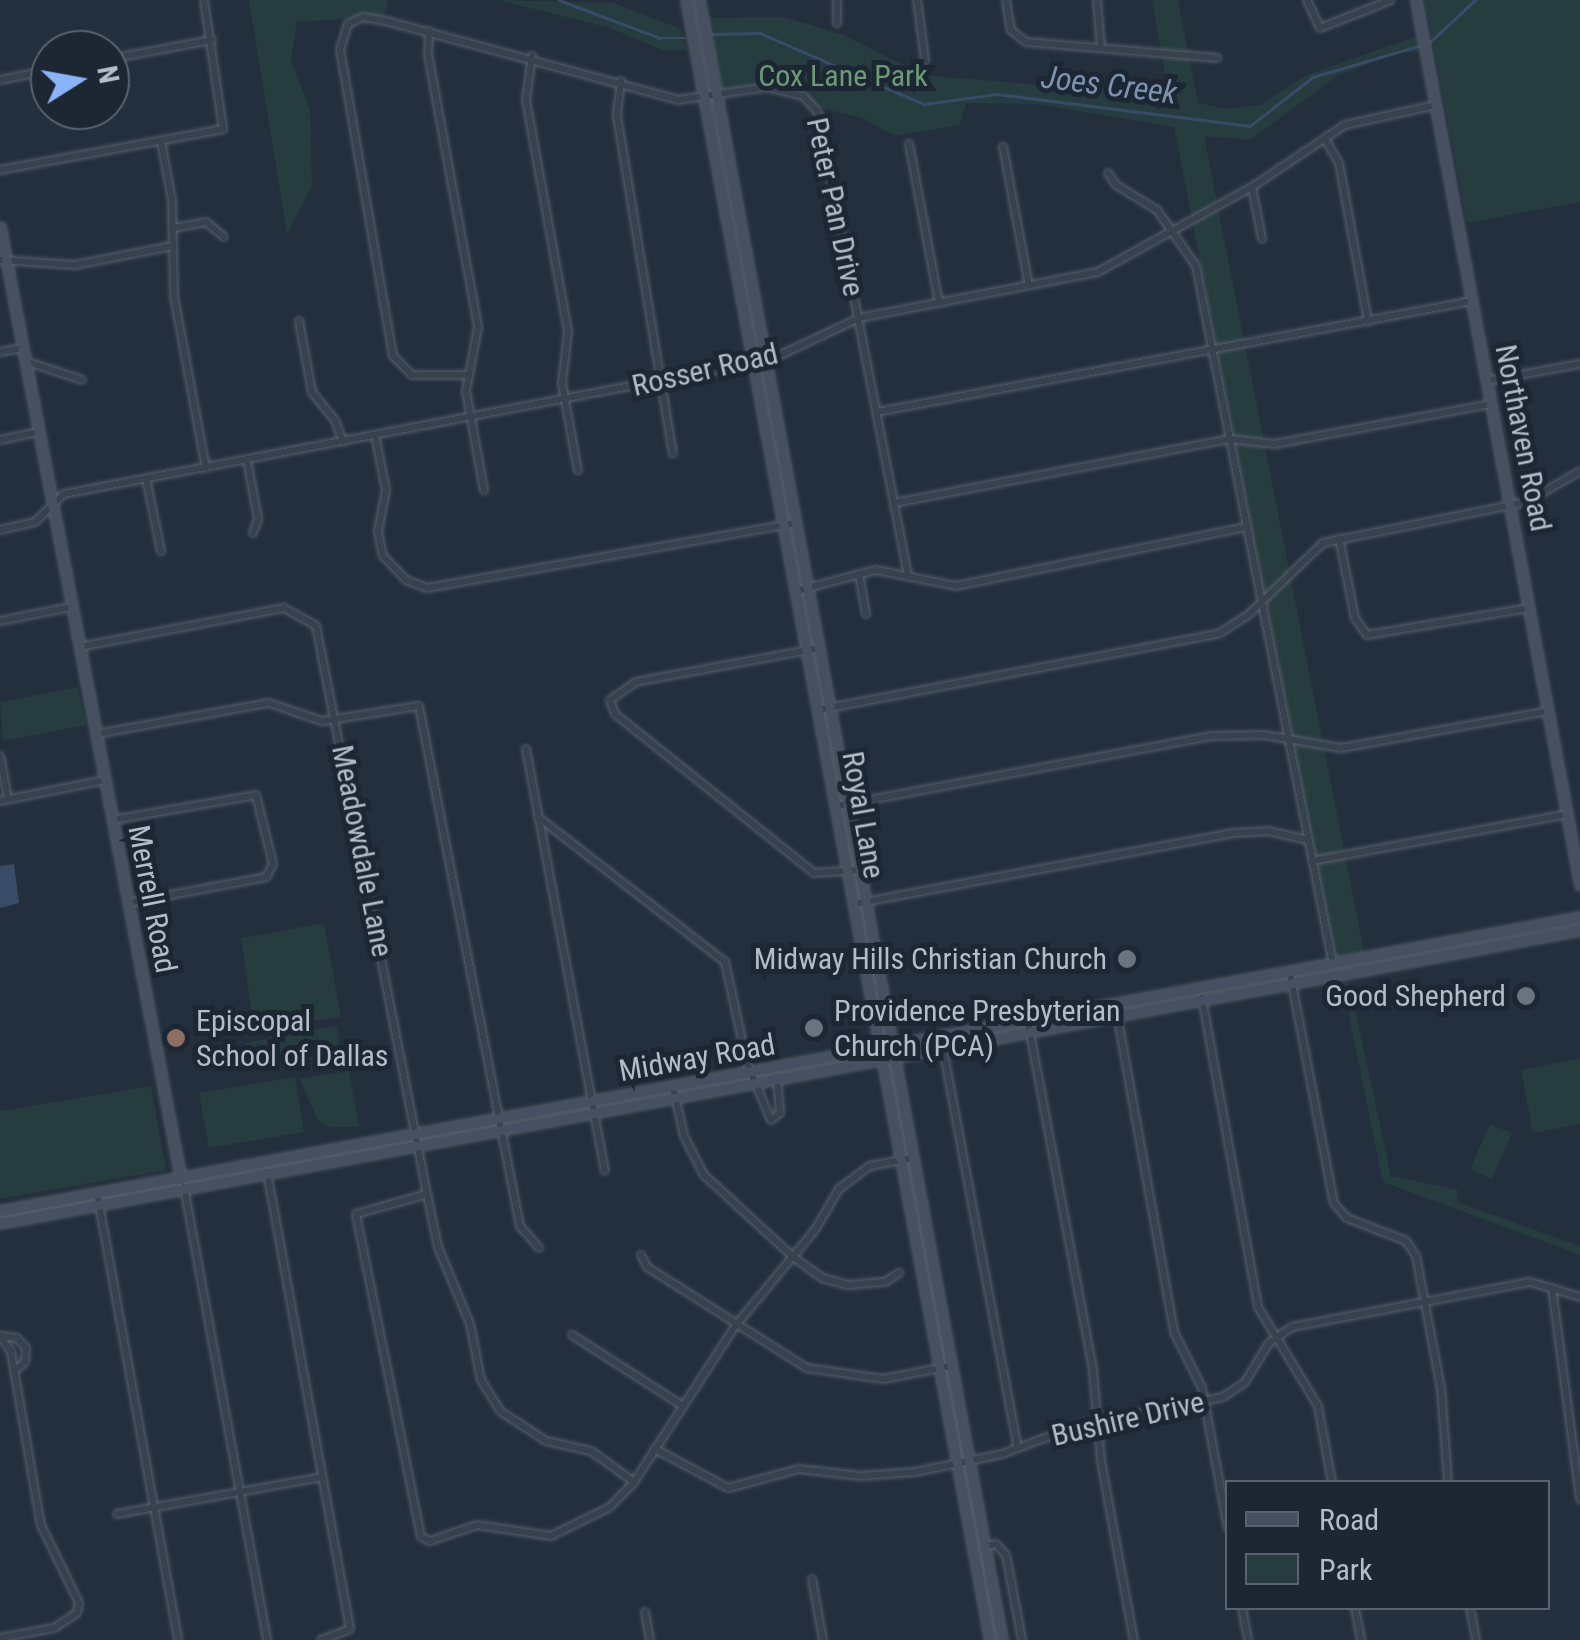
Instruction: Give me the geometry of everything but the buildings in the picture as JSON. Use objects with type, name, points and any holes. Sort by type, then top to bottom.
[{"type":"main road","name":"Royal Lane","points":[[686,0],[808,651],[859,870],[866,966],[940,1369],[1002,1640]]},
{"type":"main road","name":"Royal Lane","points":[[699,0],[819,648],[824,709]]},
{"type":"main road","name":"Northaven Road","points":[[1416,0],[1580,885]]},
{"type":"main road","name":"Merrell Road","points":[[0,227],[3,260],[182,1181]]},
{"type":"main road","name":"Royal Lane","points":[[842,805],[848,873],[878,963],[951,1366],[963,1462]]},
{"type":"main road","name":"Midway Road","points":[[0,1211],[500,1131],[592,1108],[1117,1011],[1580,917]]},
{"type":"main road","name":"Midway Road","points":[[1202,994],[1292,985],[1580,930]]},
{"type":"main road","points":[[866,966],[878,963]]},
{"type":"main road","name":"Midway Road","points":[[0,1223],[100,1204],[265,1159],[498,1119],[592,1108]]},
{"type":"main road","points":[[24,1206],[26,1218]]},
{"type":"main road","name":"Royal Lane","points":[[979,1547],[990,1640]]},
{"type":"street","points":[[0,170],[223,129],[227,121],[204,0]]},
{"type":"street","points":[[837,23],[838,0]]},
{"type":"street","points":[[917,0],[925,60]]},
{"type":"street","points":[[1006,0],[1020,40],[1217,58]]},
{"type":"street","points":[[1098,0],[1101,48]]},
{"type":"street","points":[[1307,0],[1320,28],[1391,0]]},
{"type":"street","name":"Peter Pan Drive","points":[[469,375],[412,376],[396,364],[340,50],[344,29],[363,17],[430,31],[621,80],[678,100],[771,88],[815,106],[908,576]]},
{"type":"street","points":[[430,31],[428,54],[478,327],[469,375],[470,417],[484,490]]},
{"type":"street","points":[[130,55],[212,40]]},
{"type":"street","points":[[532,56],[526,100],[568,332],[564,399],[578,471]]},
{"type":"street","points":[[0,80],[30,74]]},
{"type":"street","points":[[621,80],[617,116],[658,335],[659,382],[673,453]]},
{"type":"street","name":"Rosser Road","points":[[0,530],[35,522],[64,494],[754,363],[859,318],[1117,266],[1252,187],[1353,121],[1436,105]]},
{"type":"street","points":[[1324,139],[1340,162],[1368,321]]},
{"type":"street","points":[[161,141],[173,228],[174,296],[206,468]]},
{"type":"street","points":[[909,144],[939,303]]},
{"type":"street","points":[[1003,147],[1029,286]]},
{"type":"street","points":[[1108,173],[1176,232],[1192,254],[1333,965]]},
{"type":"street","points":[[1252,187],[1262,238]]},
{"type":"street","points":[[173,228],[206,222],[224,237]]},
{"type":"street","points":[[3,260],[75,265],[172,246]]},
{"type":"street","points":[[877,412],[1472,301]]},
{"type":"street","points":[[299,321],[312,392],[335,420],[342,442]]},
{"type":"street","points":[[0,352],[22,348]]},
{"type":"street","points":[[25,361],[82,380]]},
{"type":"street","points":[[1487,381],[1580,364]]},
{"type":"street","points":[[894,503],[1230,439],[1270,445],[1491,404]]},
{"type":"street","points":[[0,440],[38,432]]},
{"type":"street","points":[[376,436],[386,490],[378,531],[383,556],[406,580],[427,588],[796,523]]},
{"type":"street","points":[[246,460],[258,519],[253,532]]},
{"type":"street","points":[[824,709],[1205,638],[1235,626],[1307,552],[1340,538],[1540,497],[1580,471]]},
{"type":"street","points":[[146,478],[160,551]]},
{"type":"street","points":[[796,590],[876,570],[966,584],[1247,528]]},
{"type":"street","points":[[1340,538],[1355,618],[1367,635],[1529,608]]},
{"type":"street","points":[[859,574],[866,614]]},
{"type":"street","points":[[0,621],[71,607]]},
{"type":"street","name":"Meadowdale Lane","points":[[79,647],[291,608],[324,640],[427,1194],[487,1393],[500,1410],[546,1441],[591,1451],[634,1482]]},
{"type":"street","points":[[819,648],[636,682],[610,700],[616,714],[814,873],[859,870]]},
{"type":"street","points":[[96,734],[269,703],[312,719],[412,706],[422,713],[520,1226],[539,1248]]},
{"type":"street","points":[[842,805],[1211,736],[1289,740],[1340,748],[1548,711]]},
{"type":"street","points":[[526,749],[605,1171]]},
{"type":"street","points":[[0,756],[4,800],[104,780]]},
{"type":"street","points":[[112,820],[248,793],[260,800],[271,873],[128,903]]},
{"type":"street","points":[[1312,861],[1567,814]]},
{"type":"street","points":[[538,817],[716,951],[732,975],[753,1079],[767,1118],[776,1120],[776,1074]]},
{"type":"street","points":[[860,903],[1232,833],[1268,831],[1308,840]]},
{"type":"street","points":[[1290,973],[1334,1203],[1347,1218],[1406,1241],[1416,1256],[1441,1388],[1448,1480]]},
{"type":"street","points":[[1202,994],[1258,1306],[1318,1406],[1332,1480]]},
{"type":"street","points":[[1117,1011],[1174,1332],[1205,1402],[1225,1512]]},
{"type":"street","points":[[1029,1028],[1134,1640]]},
{"type":"street","points":[[942,1044],[1018,1448]]},
{"type":"street","points":[[674,1093],[704,1174],[792,1256],[822,1278],[849,1285],[886,1282],[900,1273]]},
{"type":"street","points":[[427,1194],[356,1214],[421,1537],[430,1541],[468,1525],[562,1534],[610,1507],[634,1482],[736,1325],[850,1178],[912,1158]]},
{"type":"street","points":[[265,1159],[350,1629],[348,1635],[320,1640]]},
{"type":"street","name":"Merrell Road","points":[[182,1181],[267,1640]]},
{"type":"street","points":[[97,1193],[178,1640]]},
{"type":"street","points":[[641,1255],[647,1266],[784,1358],[843,1378],[951,1366]]},
{"type":"street","points":[[1274,1338],[1292,1327],[1530,1282],[1580,1298]]},
{"type":"street","points":[[1552,1288],[1580,1499]]},
{"type":"street","points":[[572,1335],[683,1406]]},
{"type":"street","points":[[0,1638],[72,1619],[78,1594],[41,1525],[14,1371],[0,1336],[18,1338],[26,1348],[25,1362],[14,1371]]},
{"type":"street","name":"Bushire Drive","points":[[655,1449],[728,1488],[799,1470],[883,1476],[963,1462],[1096,1422],[1205,1402],[1244,1382],[1274,1338]]},
{"type":"street","points":[[117,1514],[322,1477]]},
{"type":"street","points":[[979,1547],[996,1544],[1006,1555],[1022,1640]]},
{"type":"street","points":[[812,1579],[823,1640]]},
{"type":"street","points":[[1242,1610],[1248,1640]]},
{"type":"street","points":[[1355,1610],[1361,1640]]},
{"type":"street","points":[[1470,1610],[1476,1640]]},
{"type":"street","points":[[645,1612],[650,1640]]},
{"type":"green space","points":[[249,0],[388,0],[384,16],[297,22],[291,60],[310,110],[312,186],[287,234]]},
{"type":"green space","points":[[498,0],[614,3],[681,29],[687,50],[665,51],[610,28]]},
{"type":"green space","name":"Cox Lane Park","points":[[1152,0],[1178,0],[1198,103],[1227,109],[1260,105],[1307,75],[1417,36],[1420,52],[1397,53],[1337,76],[1250,140],[1204,136],[1364,952],[1336,957],[1174,127],[1037,104],[966,103],[960,125],[895,136],[862,118],[821,108],[796,89],[768,83],[722,89],[707,18],[784,17],[844,35],[923,75],[1169,96]]},
{"type":"green space","points":[[1425,0],[1580,0],[1580,202],[1467,223]]},
{"type":"green space","points":[[78,687],[86,725],[3,741],[0,702]]},
{"type":"green space","points":[[324,923],[341,1017],[254,1029],[241,938]]},
{"type":"green space","points":[[1349,981],[1391,1176],[1458,1190],[1457,1202],[1580,1246],[1580,1255],[1383,1182],[1342,982]]},
{"type":"green space","points":[[337,1026],[341,1054],[248,1069],[245,1043]]},
{"type":"green space","points":[[1580,1058],[1580,1124],[1533,1133],[1521,1070]]},
{"type":"green space","points":[[349,1071],[359,1127],[331,1127],[318,1121],[300,1079]]},
{"type":"green space","points":[[295,1077],[304,1132],[209,1148],[199,1093]]},
{"type":"green space","points":[[151,1086],[166,1170],[0,1199],[0,1111]]},
{"type":"green space","points":[[1490,1124],[1512,1133],[1492,1179],[1470,1169]]},
{"type":"water","points":[[14,864],[19,903],[0,908],[0,866]]},
{"type":"waterway","name":"Joes Creek","points":[[559,0],[660,38],[685,38]]},
{"type":"waterway","name":"Joes Creek","points":[[1430,42],[1475,0]]},
{"type":"waterway","name":"Joes Creek","points":[[712,34],[760,33],[924,104],[997,94],[1250,126],[1313,77],[1422,45]]},
{"type":"place","name":"Midway Hills Christian Church","points":[[1127,959]]},
{"type":"place","name":"Good Shepherd","points":[[1526,996]]},
{"type":"place","name":"Providence Presbyterian Church (PCA)","points":[[814,1028]]},
{"type":"place","name":"Episcopal School of Dallas","points":[[176,1038]]}]
